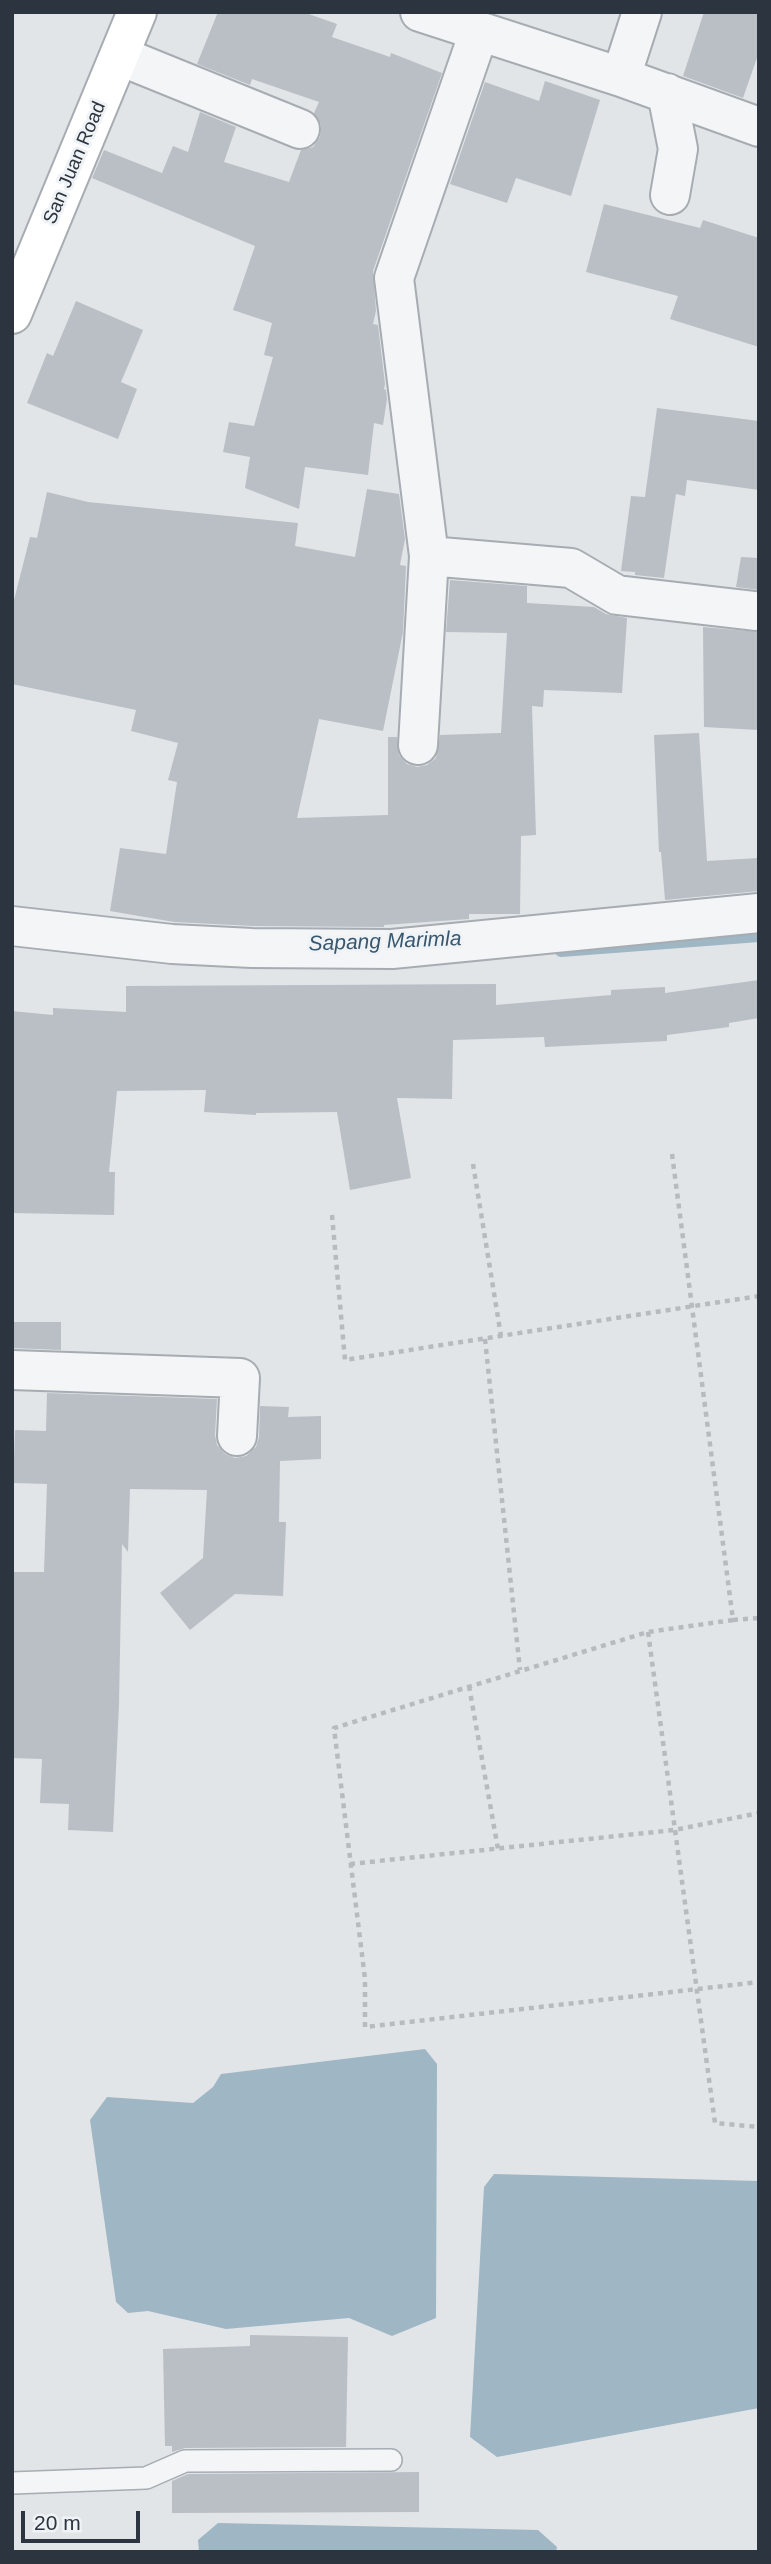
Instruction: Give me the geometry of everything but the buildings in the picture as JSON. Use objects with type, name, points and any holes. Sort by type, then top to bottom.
[{"type":"street","name":"San Juan Road","points":[[12,314],[137,12]]},
{"type":"street","points":[[420,12],[621,77],[759,127]]},
{"type":"street","points":[[621,77],[642,12]]},
{"type":"street","points":[[418,745],[429,556],[394,278],[479,32]]},
{"type":"street","points":[[120,56],[300,129]]},
{"type":"street","points":[[667,93],[678,149],[670,195]]},
{"type":"street","points":[[429,556],[571,568],[617,595],[755,611]]},
{"type":"street","points":[[12,926],[172,944],[253,948],[392,949],[759,913]]},
{"type":"street","points":[[12,1370],[240,1378],[237,1436]]},
{"type":"lane","points":[[12,2483],[146,2478],[185,2461],[391,2460]]},
{"type":"path","points":[[672,1154],[733,1620]]},
{"type":"path","points":[[473,1164],[501,1336]]},
{"type":"path","points":[[332,1214],[345,1360],[759,1296]]},
{"type":"path","points":[[485,1339],[520,1670]]},
{"type":"path","points":[[759,1618],[648,1632],[334,1728],[365,1979],[365,2027],[759,1982]]},
{"type":"path","points":[[648,1632],[715,2123],[759,2127]]},
{"type":"path","points":[[469,1686],[498,1849]]},
{"type":"path","points":[[350,1864],[674,1830],[759,1813]]},
{"type":"water","points":[[425,2049],[437,2064],[436,2318],[392,2336],[349,2318],[226,2329],[148,2311],[128,2313],[116,2302],[90,2120],[107,2097],[193,2103],[213,2087],[221,2074]]},
{"type":"water","points":[[494,2174],[759,2181],[759,2408],[497,2457],[470,2437],[484,2187]]},
{"type":"water","points":[[218,2523],[538,2530],[557,2547],[556,2552],[199,2552],[198,2540]]},
{"type":"waterway","name":"Sapang Marimla","points":[[561,951],[759,936]]}]
